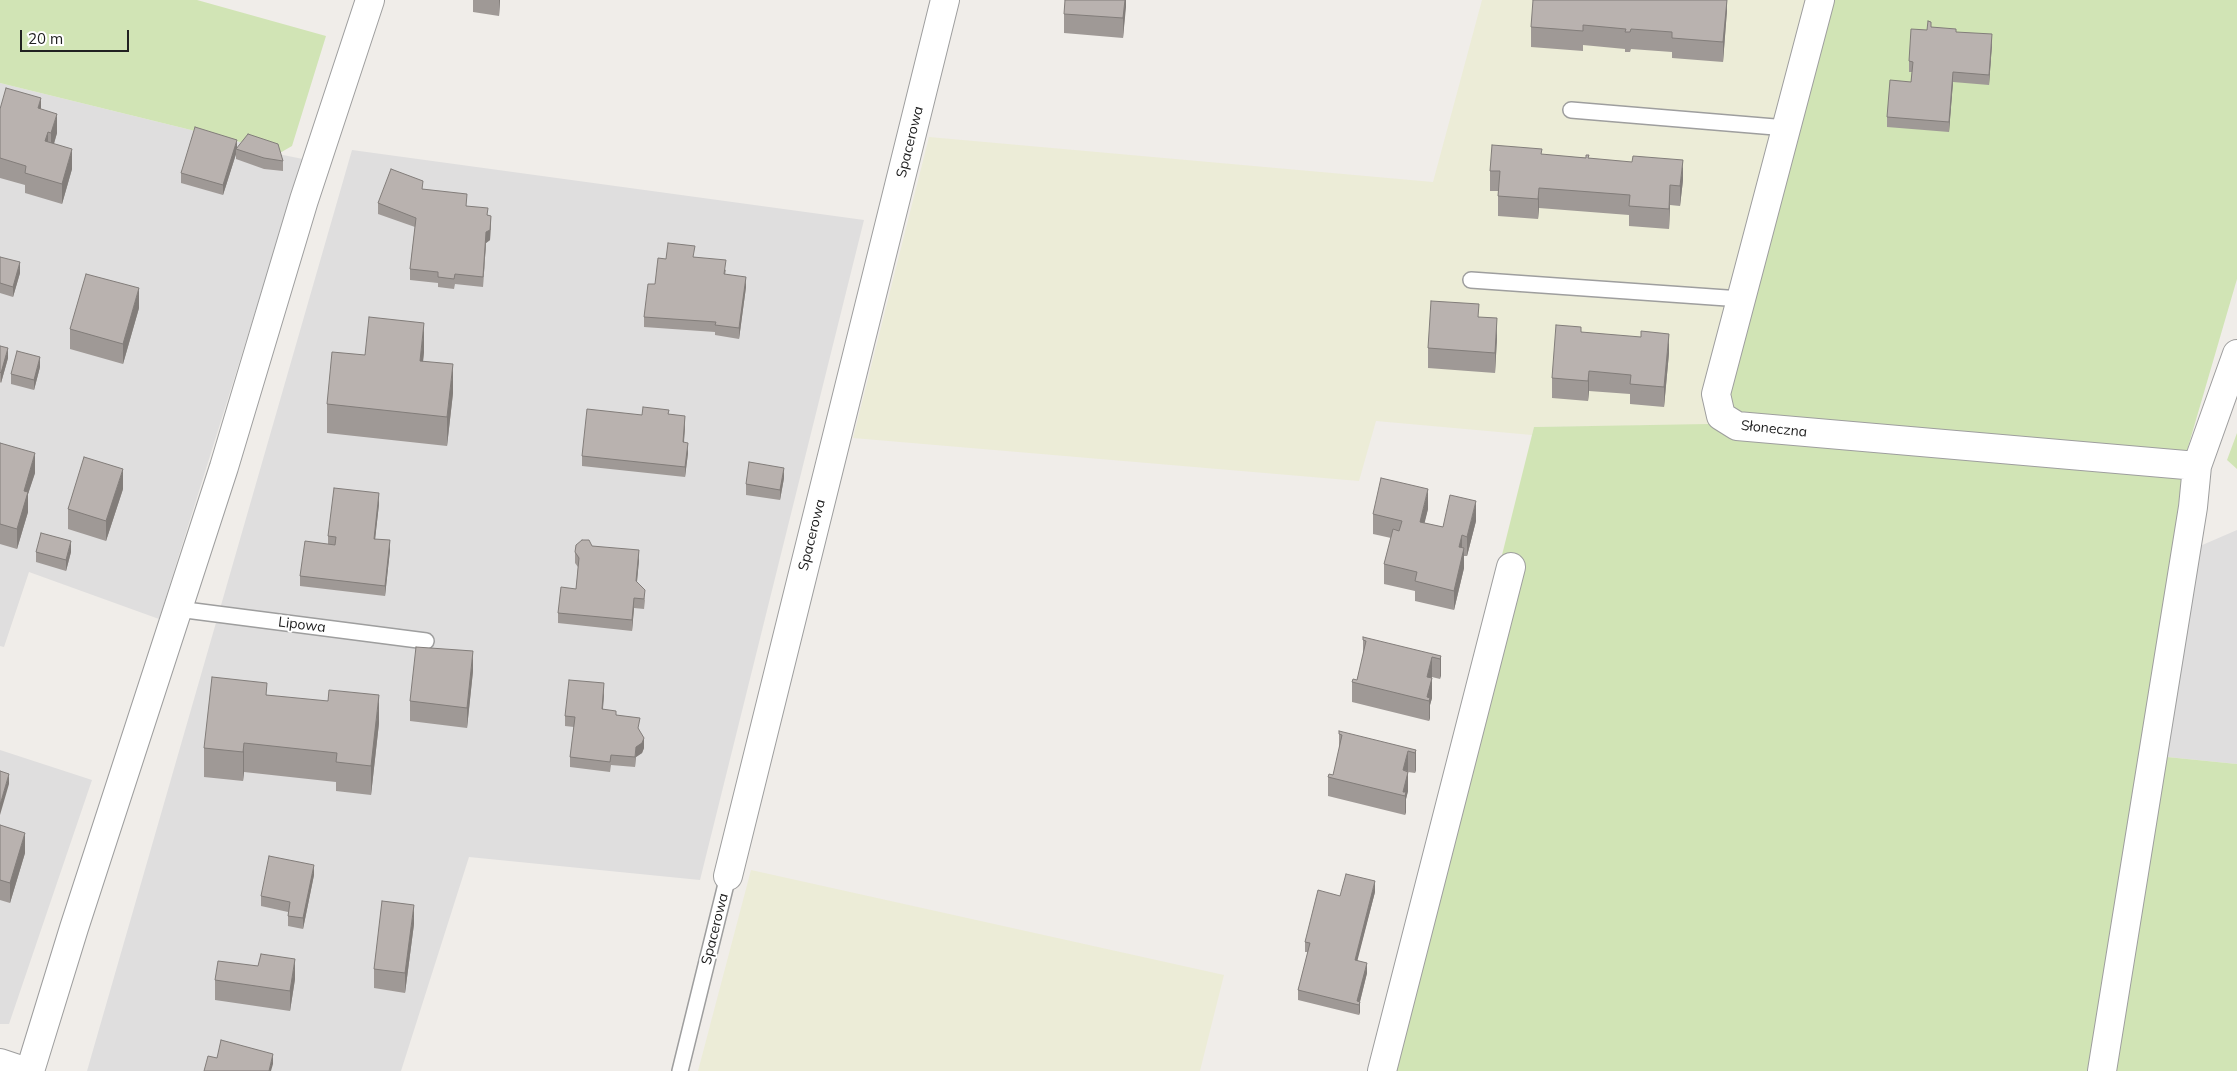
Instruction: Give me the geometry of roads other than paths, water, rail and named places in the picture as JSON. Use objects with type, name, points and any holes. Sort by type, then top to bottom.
[{"type":"street","points":[[30,1071],[74,928],[226,458],[304,200],[370,0]]},
{"type":"street","name":"Spacerowa","points":[[728,876],[945,0]]},
{"type":"street","name":"Słoneczna","points":[[1820,0],[1716,394],[1721,416],[1737,426],[2197,466]]},
{"type":"street","points":[[2102,1071],[2191,516],[2197,466],[2237,354]]},
{"type":"street","points":[[1382,1071],[1511,567]]},
{"type":"street","points":[[0,1063],[24,1071]]},
{"type":"lane","points":[[1571,110],[1787,128]]},
{"type":"lane","points":[[1471,280],[1741,299]]},
{"type":"lane","name":"Lipowa","points":[[178,609],[426,641]]},
{"type":"lane","name":"Spacerowa","points":[[680,1071],[728,876]]}]
